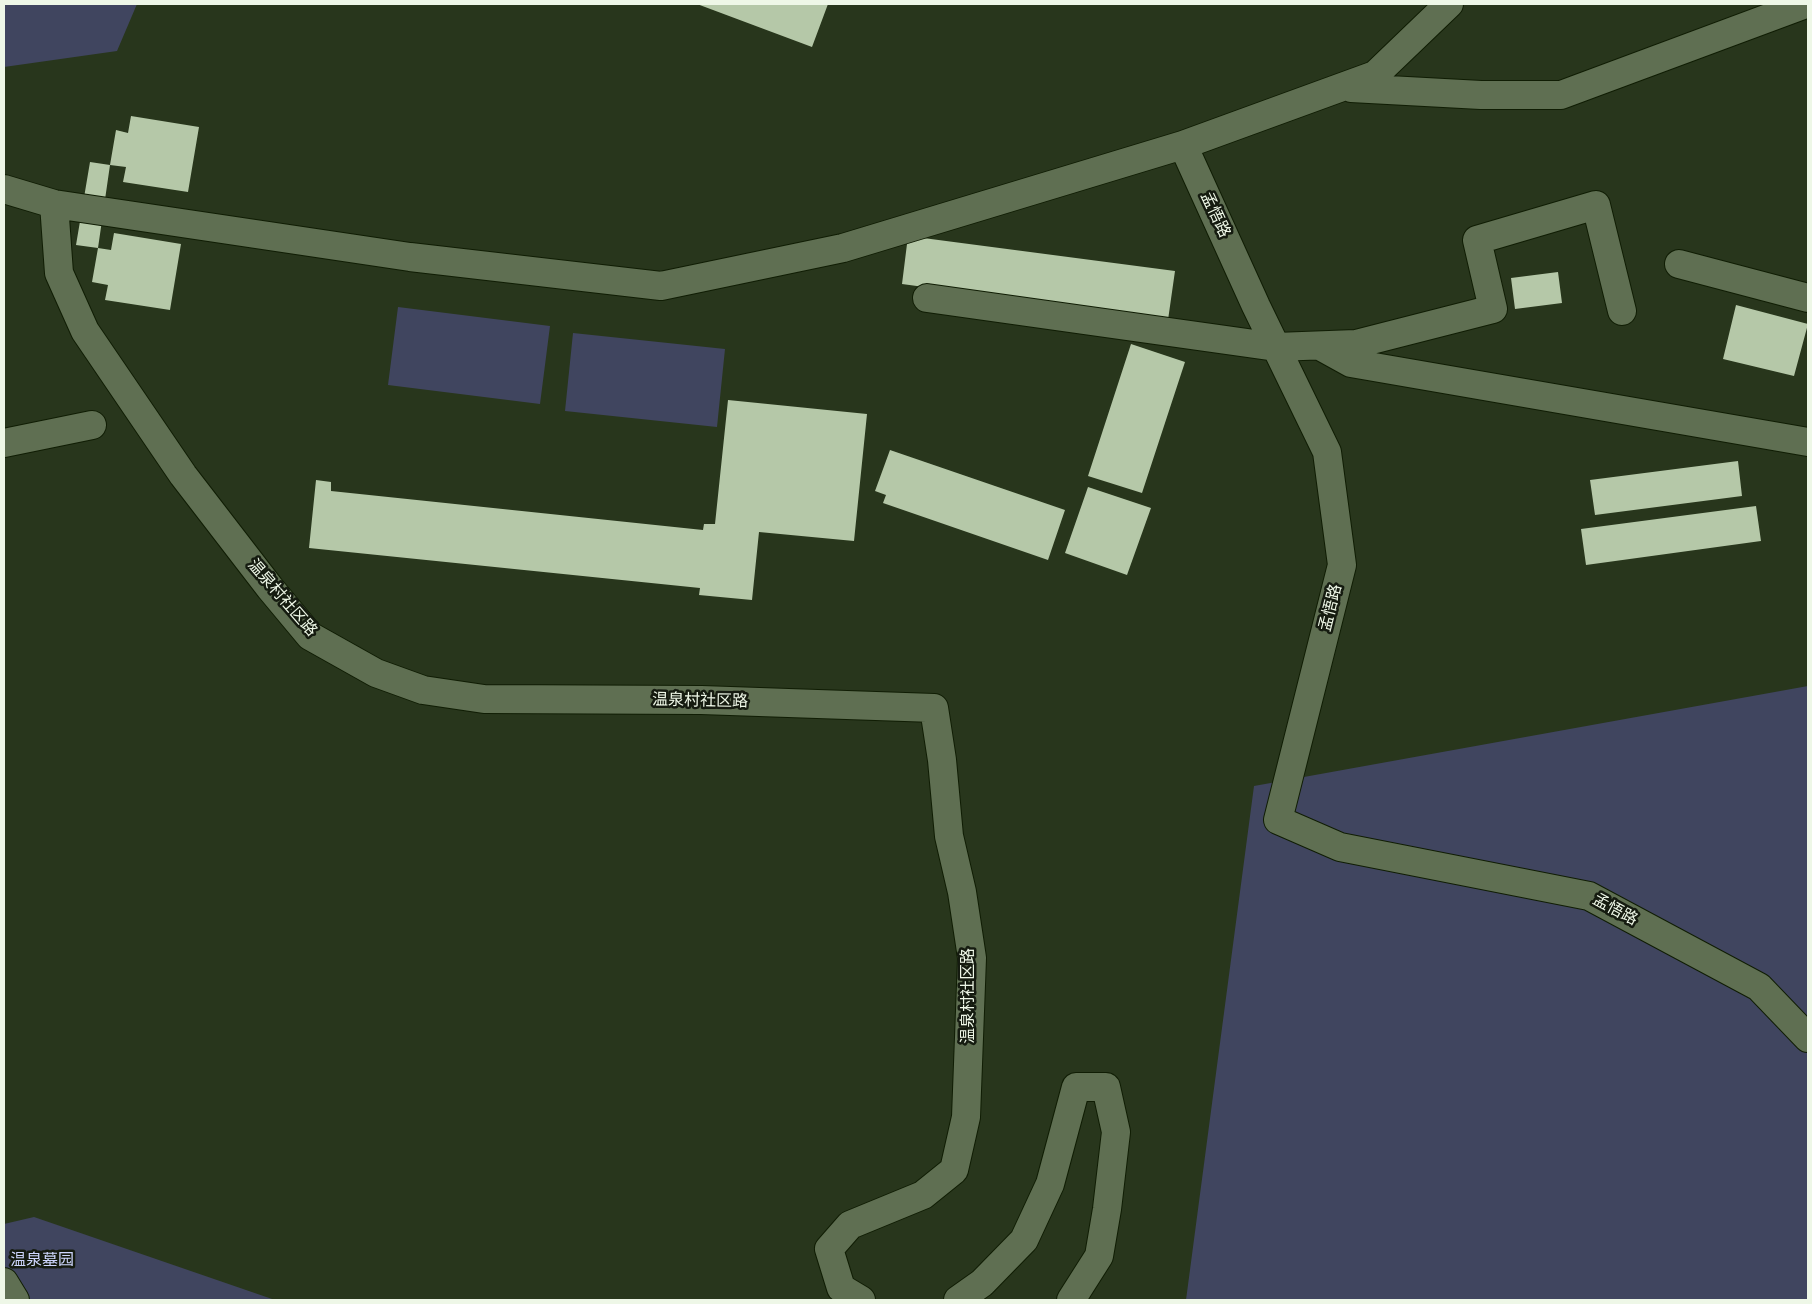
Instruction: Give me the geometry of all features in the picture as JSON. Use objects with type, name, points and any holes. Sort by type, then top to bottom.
[{"type":"street","points":[[4,189],[54,204],[410,257],[661,286],[843,248],[1183,146],[1375,75],[1449,4]]},
{"type":"street","points":[[1342,88],[1481,95],[1561,95],[1806,4]]},
{"type":"street","name":"孟悟路","points":[[1183,146],[1327,452],[1342,564],[1278,820],[1340,847],[1589,896],[1759,987],[1808,1038]]},
{"type":"street","name":"温泉村社区路","points":[[54,204],[59,273],[85,331],[183,476],[310,636],[376,672],[422,690],[484,699],[701,700],[934,708],[942,760],[949,836],[962,892],[972,958],[966,1117],[954,1170],[923,1195],[850,1225],[829,1249],[841,1288],[861,1300]]},
{"type":"street","points":[[927,298],[1276,347],[1356,344],[1493,309],[1477,240],[1596,205],[1622,311]]},
{"type":"street","points":[[1678,264],[1808,298]]},
{"type":"street","points":[[1319,345],[1351,363],[1808,442]]},
{"type":"street","points":[[4,443],[92,425]]},
{"type":"street","points":[[958,1300],[982,1283],[1024,1240],[1050,1184],[1076,1087],[1106,1087],[1116,1132],[1106,1219],[1099,1256],[1071,1300]]},
{"type":"street","points":[[4,1282],[15,1300]]},
{"type":"green space","points":[[4,4],[137,4],[117,51],[4,67]]},
{"type":"green space","points":[[398,307],[550,326],[540,404],[388,385]]},
{"type":"green space","points":[[573,333],[725,349],[717,427],[565,411]]},
{"type":"green space","points":[[1808,686],[1808,1300],[1186,1300],[1254,786]]},
{"type":"green space","name":"温泉墓园","points":[[34,1217],[275,1300],[4,1300],[4,1224]]},
{"type":"building","points":[[697,4],[828,4],[812,47]]},
{"type":"building","points":[[131,116],[199,127],[188,192],[123,182],[126,167],[110,165],[116,130],[128,133]]},
{"type":"building","points":[[90,162],[110,165],[98,248],[76,245]]},
{"type":"building","points":[[114,233],[181,244],[170,310],[105,300],[108,285],[92,282],[98,248],[111,250]]},
{"type":"building","points":[[908,236],[1175,271],[1168,320],[902,284]]},
{"type":"building","points":[[1558,272],[1562,303],[1515,309],[1511,278]]},
{"type":"building","points":[[1736,305],[1808,324],[1794,376],[1723,359]]},
{"type":"building","points":[[1131,344],[1185,362],[1142,493],[1088,476]]},
{"type":"building","points":[[728,400],[867,414],[854,541],[759,532],[752,600],[699,595],[700,588],[309,548],[316,480],[331,482],[331,491],[703,530],[704,524],[715,524]]},
{"type":"building","points":[[890,450],[1065,510],[1048,560],[883,503],[886,495],[875,491]]},
{"type":"building","points":[[1738,461],[1742,496],[1595,515],[1590,480]]},
{"type":"building","points":[[1088,487],[1151,508],[1127,575],[1065,553]]},
{"type":"building","points":[[1756,506],[1761,541],[1586,565],[1581,529]]}]
